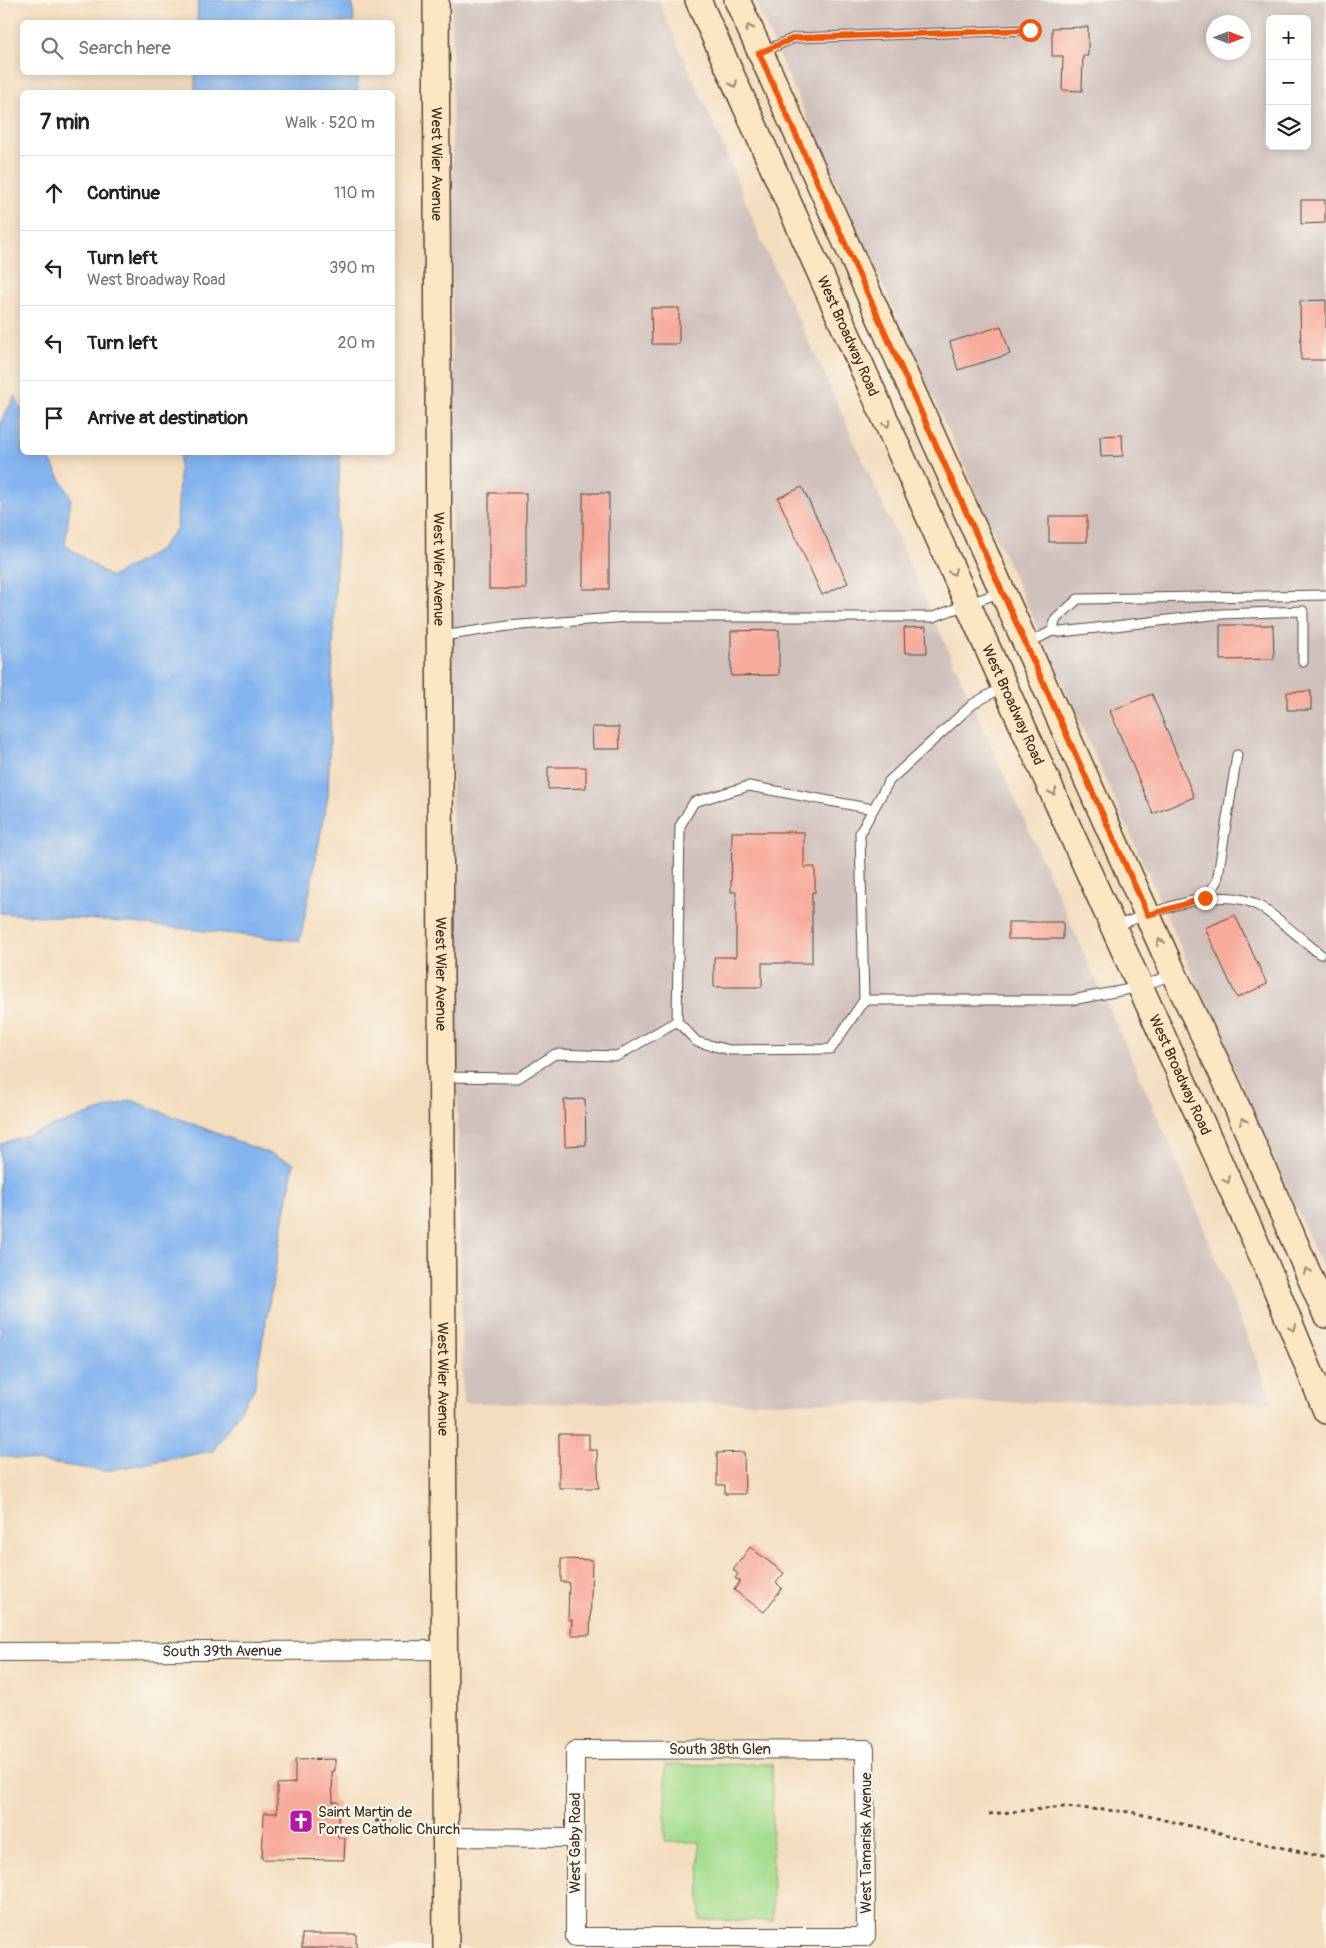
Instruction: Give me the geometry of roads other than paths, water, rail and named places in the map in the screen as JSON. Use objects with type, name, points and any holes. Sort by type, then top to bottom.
[{"type":"main road","name":"West Wier Avenue","points":[[436,0],[446,1948]]},
{"type":"main road","points":[[737,0],[759,53],[1027,644],[1174,974],[1228,1086],[1326,1316]]},
{"type":"main road","name":"West Broadway Road","points":[[706,2],[801,231],[1004,685],[1267,1267],[1318,1369],[1326,1411]]},
{"type":"main road","points":[[801,231],[834,218]]},
{"type":"street","name":"South 39th Avenue","points":[[0,1652],[444,1650]]},
{"type":"street","name":"South 38th Glen","points":[[575,1750],[865,1749]]},
{"type":"street","name":"West Tamarisk Avenue","points":[[575,1937],[866,1937],[865,1749]]},
{"type":"street","name":"West Gaby Road","points":[[575,1750],[575,1937]]},
{"type":"street","points":[[445,1837],[575,1838]]},
{"type":"lane","points":[[759,53],[794,38],[1030,30]]},
{"type":"lane","points":[[439,637],[508,626],[628,617],[933,617],[1003,592]]},
{"type":"lane","points":[[1052,631],[1056,618],[1078,599],[1326,595]]},
{"type":"lane","points":[[1027,644],[1052,631],[1061,632],[1221,614],[1302,611],[1303,662]]},
{"type":"lane","points":[[873,809],[749,786],[694,802],[680,826],[677,1021],[697,1042],[730,1050],[831,1049],[864,1000],[860,833],[889,781],[973,704],[1004,685]]},
{"type":"lane","points":[[1205,898],[1217,882],[1237,755]]},
{"type":"lane","points":[[1113,926],[1205,898],[1232,897],[1258,906],[1320,954]]},
{"type":"lane","points":[[864,1000],[1072,1000],[1141,987],[1174,974]]},
{"type":"lane","points":[[441,1077],[518,1078],[555,1054],[617,1056],[677,1021]]},
{"type":"water","points":[[198,0],[352,0],[354,20],[197,20]]},
{"type":"water","points":[[195,75],[358,75],[357,90],[195,90]]},
{"type":"water","points":[[15,396],[20,406],[20,455],[47,455],[71,498],[65,545],[111,577],[158,551],[177,528],[180,455],[340,455],[328,796],[300,941],[101,920],[0,913],[0,423]]},
{"type":"water","points":[[131,1100],[294,1163],[254,1389],[213,1451],[105,1471],[0,1456],[0,1144]]},
{"type":"place","name":"Saint Martin de Porres Catholic Church","points":[[301,1821]]}]
